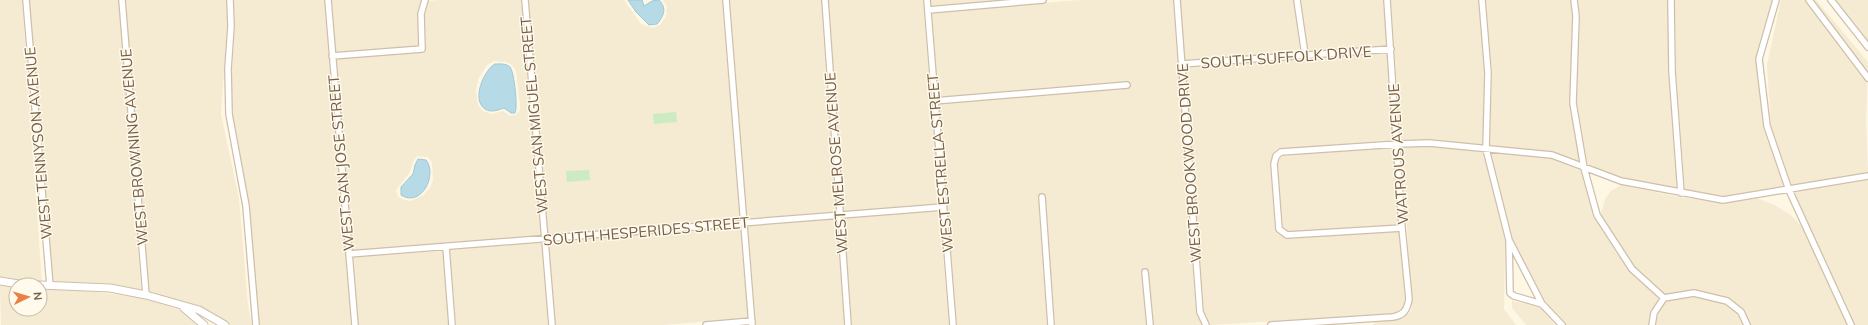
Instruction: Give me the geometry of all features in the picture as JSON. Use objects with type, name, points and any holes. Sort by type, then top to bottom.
[{"type":"street","name":"WEST TENNYSON AVENUE","points":[[26,0],[50,286]]},
{"type":"street","name":"WEST BROWNING AVENUE","points":[[122,0],[146,295]]},
{"type":"street","points":[[230,0],[231,26],[228,69],[229,114],[246,206],[256,325]]},
{"type":"street","name":"WEST SAN JOSE STREET","points":[[328,0],[355,325]]},
{"type":"street","points":[[332,56],[422,49],[421,14],[425,0]]},
{"type":"street","name":"WEST SAN MIGUEL STREET","points":[[525,0],[552,325]]},
{"type":"street","points":[[706,325],[752,323],[726,0]]},
{"type":"street","name":"WEST MELROSE AVENUE","points":[[825,0],[839,215],[848,325]]},
{"type":"street","name":"WEST ESTRELLA STREET","points":[[927,0],[953,325]]},
{"type":"street","points":[[928,10],[1043,0]]},
{"type":"street","name":"WEST BROOKWOOD DRIVE","points":[[1176,0],[1200,312],[1206,325]]},
{"type":"street","points":[[1298,0],[1305,56]]},
{"type":"street","name":"WATROUS AVENUE","points":[[1373,318],[1398,316],[1407,308],[1409,299],[1402,228],[1398,144],[1387,0]]},
{"type":"street","points":[[1482,0],[1488,73],[1486,149],[1509,240],[1542,304],[1559,324]]},
{"type":"street","points":[[1574,0],[1576,16],[1573,103],[1584,168],[1597,215],[1632,269],[1664,298]]},
{"type":"street","points":[[1672,0],[1672,71],[1681,193]]},
{"type":"street","points":[[1776,0],[1759,59],[1767,126],[1789,190],[1851,325]]},
{"type":"street","points":[[1809,0],[1868,78]]},
{"type":"street","points":[[1831,0],[1868,47]]},
{"type":"street","name":"SOUTH SUFFOLK DRIVE","points":[[1182,64],[1391,49]]},
{"type":"street","points":[[934,101],[1126,85]]},
{"type":"street","points":[[1402,228],[1287,236],[1279,229],[1274,164],[1276,156],[1281,152],[1429,143],[1552,155],[1621,181],[1723,200],[1868,176]]},
{"type":"street","points":[[1042,197],[1051,325]]},
{"type":"street","name":"SOUTH HESPERIDES STREET","points":[[349,254],[943,207]]},
{"type":"street","points":[[1509,240],[1510,293],[1514,296],[1542,304]]},
{"type":"street","points":[[446,247],[452,325]]},
{"type":"street","points":[[1145,272],[1150,325]]},
{"type":"street","points":[[50,286],[110,288],[146,295],[199,310],[225,325]]},
{"type":"street","points":[[1652,325],[1654,313],[1664,298],[1694,293],[1727,301],[1741,312],[1747,325]]},
{"type":"street","points":[[182,306],[204,325]]},
{"type":"street","points":[[1271,325],[1350,323],[1373,318]]},
{"type":"street","points":[[1368,325],[1373,318]]},
{"type":"shaded area","points":[[0,0],[22,0],[42,277],[0,277]]},
{"type":"shaded area","points":[[29,0],[119,0],[141,291],[80,283],[49,283]]},
{"type":"shaded area","points":[[126,0],[226,0],[227,26],[221,114],[239,199],[248,306],[252,325],[230,325],[184,304],[148,292]]},
{"type":"shaded area","points":[[234,0],[324,0],[351,325],[260,325],[256,305],[247,198],[229,114],[235,26]]},
{"type":"shaded area","points":[[332,0],[421,0],[417,13],[418,46],[336,52]]},
{"type":"shaded area","points":[[521,0],[541,236],[352,251],[336,59],[426,52],[425,14],[429,1]],"holes":[[[494,61],[506,62],[512,65],[516,71],[520,105],[520,110],[516,115],[510,116],[503,111],[492,114],[483,111],[478,105],[476,90],[478,79],[487,65]],[[417,156],[428,157],[432,162],[433,180],[430,188],[424,195],[411,201],[404,200],[398,197],[396,190],[410,172],[413,161]]]},
{"type":"shaded area","points":[[529,0],[624,0],[641,24],[652,28],[660,25],[666,17],[667,6],[663,0],[722,0],[740,220],[548,235]]},
{"type":"shaded area","points":[[730,0],[821,0],[835,212],[747,219]]},
{"type":"shaded area","points":[[829,0],[923,0],[939,204],[843,212]]},
{"type":"shaded area","points":[[931,0],[1004,0],[931,6]]},
{"type":"shaded area","points":[[1079,0],[1173,0],[1196,312],[1202,325],[1154,325],[1148,269],[1141,269],[1146,325],[1055,325],[1045,194],[1038,195],[1047,325],[957,325],[939,104],[1131,88],[1130,81],[938,98],[932,13]]},
{"type":"shaded area","points":[[1180,0],[1294,0],[1300,52],[1185,61]]},
{"type":"shaded area","points":[[1301,0],[1383,0],[1387,46],[1308,52]]},
{"type":"shaded area","points":[[1391,0],[1478,0],[1485,73],[1483,145],[1429,140],[1401,140]]},
{"type":"shaded area","points":[[1486,0],[1570,0],[1572,16],[1570,103],[1580,163],[1552,152],[1490,146],[1492,72]]},
{"type":"shaded area","points":[[1578,0],[1668,0],[1668,71],[1677,189],[1624,178],[1588,166],[1577,102],[1580,15]]},
{"type":"shaded area","points":[[1675,0],[1773,0],[1759,65],[1763,127],[1784,187],[1724,196],[1685,190],[1676,71]]},
{"type":"shaded area","points":[[1781,0],[1816,0],[1868,62],[1866,120],[1868,173],[1792,186],[1771,126],[1767,65]]},
{"type":"shaded area","points":[[1826,0],[1868,0],[1868,50]]},
{"type":"shaded area","points":[[1387,53],[1393,140],[1281,149],[1273,154],[1270,164],[1275,229],[1285,238],[1399,231],[1405,299],[1404,307],[1392,314],[1210,325],[1204,311],[1186,68]]},
{"type":"shaded area","points":[[1428,146],[1483,152],[1505,241],[1504,309],[1516,325],[1373,325],[1375,322],[1399,319],[1410,312],[1412,308],[1402,147]]},
{"type":"shaded area","points":[[1394,147],[1398,225],[1289,232],[1283,227],[1277,164],[1279,158],[1282,156]]},
{"type":"shaded area","points":[[1491,153],[1550,158],[1581,171],[1593,216],[1629,271],[1659,299],[1650,312],[1648,325],[1564,325],[1545,301],[1513,240]]},
{"type":"shaded area","points":[[1868,180],[1868,325],[1855,325],[1794,192]]},
{"type":"shaded area","points":[[1621,185],[1678,197],[1724,203],[1757,198],[1774,205],[1791,215],[1803,228],[1847,325],[1751,325],[1743,310],[1728,298],[1695,290],[1665,295],[1635,267],[1601,214],[1605,199],[1611,191]]},
{"type":"shaded area","points":[[939,211],[949,325],[852,325],[843,218]]},
{"type":"shaded area","points":[[836,219],[845,325],[756,325],[748,226]]},
{"type":"shaded area","points":[[740,227],[748,318],[663,325],[555,325],[549,242]]},
{"type":"shaded area","points":[[541,242],[548,325],[456,325],[450,250]]},
{"type":"shaded area","points":[[443,251],[448,325],[358,325],[353,257]]},
{"type":"shaded area","points":[[0,284],[8,285],[8,317],[48,317],[48,290],[79,290],[144,298],[183,311],[198,325],[1,325]]},
{"type":"shaded area","points":[[1694,296],[1725,304],[1737,314],[1743,325],[1655,325],[1658,314],[1666,301]]},
{"type":"shaded area","points":[[1512,301],[1540,307],[1555,325],[1526,325],[1512,308]]},
{"type":"green space","points":[[676,112],[677,122],[654,124],[653,114]]},
{"type":"green space","points":[[589,170],[590,180],[567,182],[566,171]]},
{"type":"water","points":[[628,0],[642,0],[644,6],[652,1],[659,0],[663,6],[664,12],[657,24],[649,25],[636,12]]},
{"type":"water","points":[[495,64],[507,65],[510,67],[516,97],[515,113],[511,113],[504,108],[490,111],[481,105],[479,92],[483,79],[491,67]]},
{"type":"water","points":[[418,159],[426,160],[429,166],[429,181],[421,194],[408,198],[401,195],[401,187],[413,174]]}]
